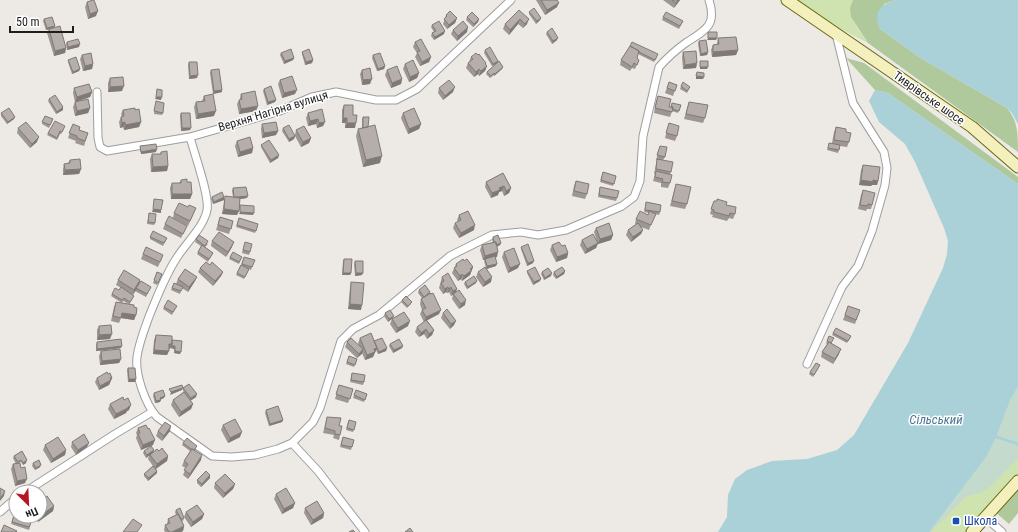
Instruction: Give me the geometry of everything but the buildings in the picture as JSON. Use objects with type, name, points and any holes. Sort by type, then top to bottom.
[{"type":"main road","points":[[787,0],[836,34]]},
{"type":"main road","name":"Тиврівське шосе","points":[[836,34],[972,127],[1018,167]]},
{"type":"main road","points":[[972,532],[1018,481]]},
{"type":"street","name":"Верхня Нагірна вулиця","points":[[97,92],[98,138],[100,147],[107,151],[190,137],[277,112],[312,98],[336,92],[376,100],[396,100],[417,89],[511,0]]},
{"type":"street","points":[[190,137],[207,197],[208,209],[205,218],[176,258],[163,280],[143,333],[137,358],[139,379],[152,412],[170,427],[212,456],[232,457],[255,455],[278,449],[292,442],[313,422],[320,408],[341,341],[354,328],[379,315],[450,256],[492,236],[522,232],[538,235],[566,230],[622,206],[634,197],[640,181],[644,136],[659,67],[666,59],[704,31],[711,20],[712,10],[708,0]]},
{"type":"street","points":[[807,364],[842,287],[858,266],[872,231],[885,185],[887,168],[884,152],[853,103],[836,34]]},
{"type":"street","points":[[37,484],[152,412]]},
{"type":"street","points":[[292,442],[318,471],[366,532]]},
{"type":"street","points":[[0,512],[8,505]]},
{"type":"street","points":[[986,518],[1002,532]]},
{"type":"green space","points":[[798,0],[853,0],[851,13],[852,18],[868,43],[839,28]]},
{"type":"green space","points":[[853,0],[895,0],[884,4],[879,28],[919,57],[1007,108],[1011,113],[1017,128],[1018,152],[868,43],[851,17],[850,8]]},
{"type":"green space","points":[[846,58],[864,63],[1018,177],[1018,184],[888,93],[875,90]]},
{"type":"green space","points":[[1018,350],[1018,458],[988,488],[982,492],[964,498],[931,532],[918,532]]},
{"type":"green space","points":[[1018,386],[1018,481],[972,532],[929,532]]},
{"type":"green space","points":[[1018,481],[1018,513],[1009,524],[993,510]]},
{"type":"water","points":[[895,0],[1018,0],[1018,124],[1012,113],[1007,108],[919,57],[879,28],[877,17],[879,10]]},
{"type":"water","name":"Сільський","points":[[875,90],[888,93],[1018,184],[1018,386],[1010,400],[996,437],[986,457],[929,532],[718,532],[727,517],[728,495],[735,479],[747,470],[772,461],[807,459],[837,450],[854,435],[908,343],[943,268],[947,254],[948,241],[944,228],[915,162],[905,144],[879,122],[869,101]]},
{"type":"waterway","points":[[994,436],[1018,444]]},
{"type":"place","name":"Школа","points":[[956,521]]}]
